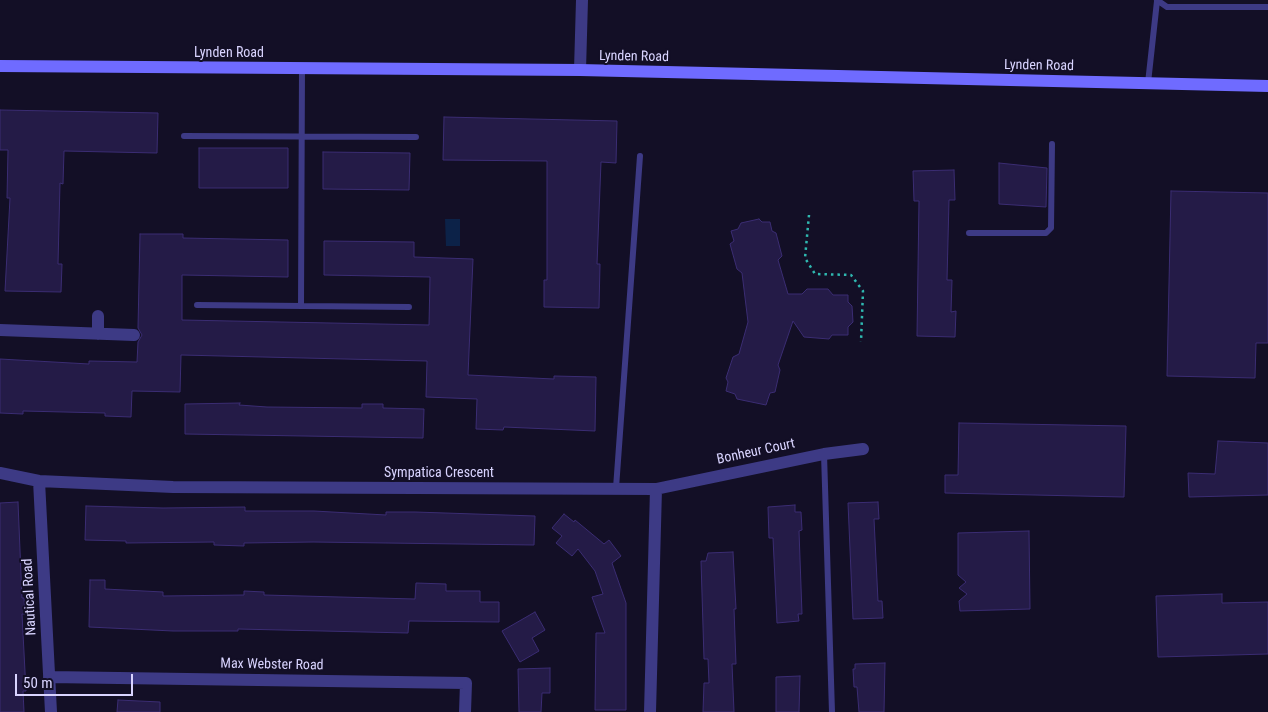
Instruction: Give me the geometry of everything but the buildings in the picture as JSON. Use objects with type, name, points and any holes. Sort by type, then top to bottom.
[{"type":"main road","name":"Lynden Road","points":[[0,66],[580,70],[1268,86]]},
{"type":"street","points":[[580,70],[582,0]]},
{"type":"street","points":[[98,316],[98,334]]},
{"type":"street","points":[[0,330],[134,335]]},
{"type":"street","name":"Bonheur Court","points":[[656,489],[824,454],[863,449]]},
{"type":"street","name":"Sympatica Crescent","points":[[0,474],[40,481],[183,487],[656,489]]},
{"type":"street","name":"Nautical Road","points":[[40,481],[51,712]]},
{"type":"street","points":[[650,712],[656,489]]},
{"type":"street","name":"Max Webster Road","points":[[49,677],[466,683],[465,712]]},
{"type":"lane","points":[[1148,83],[1157,1],[1167,7],[1268,7]]},
{"type":"lane","points":[[301,306],[302,68]]},
{"type":"lane","points":[[184,136],[416,137]]},
{"type":"lane","points":[[970,233],[1046,233],[1050,228],[1052,144]]},
{"type":"lane","points":[[616,488],[640,156]]},
{"type":"lane","points":[[196,305],[409,307]]},
{"type":"lane","points":[[824,454],[832,712]]},
{"type":"path","points":[[809,215],[805,258],[815,274],[852,275],[863,292],[861,342]]},
{"type":"water","points":[[445,219],[460,219],[460,246],[446,246]]}]
